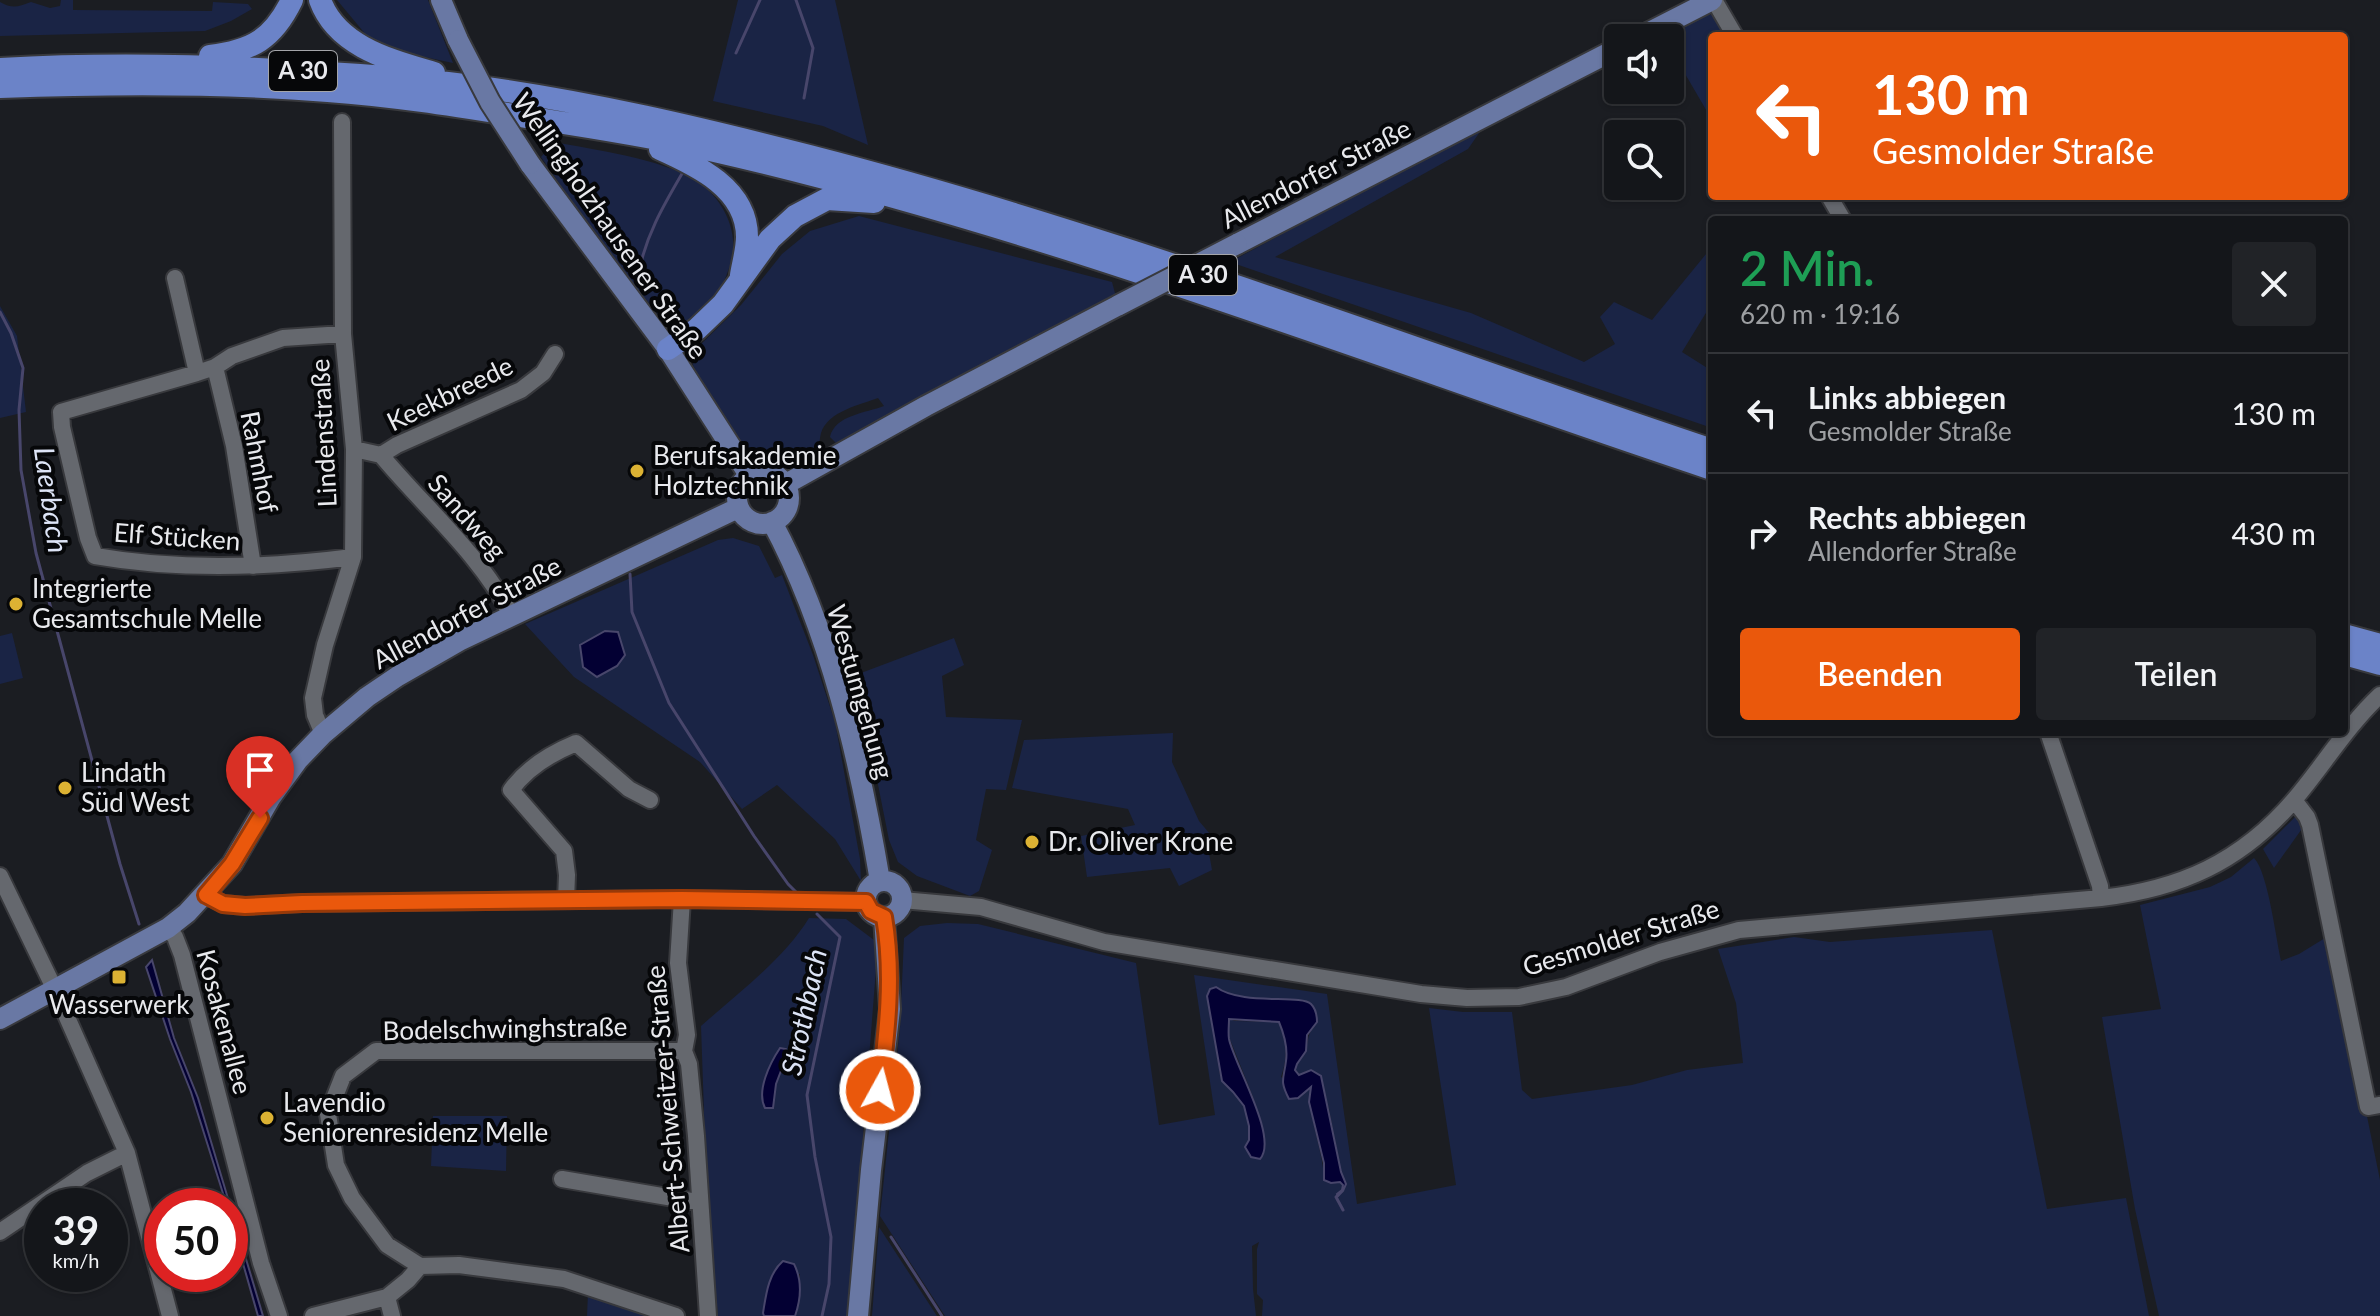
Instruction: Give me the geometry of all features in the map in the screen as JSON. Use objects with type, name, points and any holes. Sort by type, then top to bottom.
[{"type":"highway","points":[[128,64],[246,50],[272,32],[283,19],[292,0]]},
{"type":"highway","points":[[320,0],[334,25],[354,42],[388,59],[477,86]]},
{"type":"highway","name":"A 30","points":[[0,69],[128,64],[279,69],[477,86],[687,126],[900,180],[1167,262],[1708,449]]},
{"type":"highway","name":"A 30","points":[[0,87],[197,84],[413,99],[627,133],[778,166],[927,206],[1089,256],[1708,468]]},
{"type":"highway","points":[[627,133],[693,164],[724,185],[745,217],[747,238],[740,280]]},
{"type":"highway","points":[[668,349],[697,329],[723,304],[770,239],[795,216],[827,199],[927,206]]},
{"type":"highway","points":[[2348,638],[2379,657]]},
{"type":"highway","points":[[2348,654],[2379,657]]},
{"type":"main road","name":"Wellingholzhausener Straße","points":[[441,0],[490,102],[530,164],[668,349],[749,475]]},
{"type":"main road","points":[[1666,24],[1713,0]]},
{"type":"main road","name":"Allendorfer Straße","points":[[786,484],[1119,305],[1604,55]]},
{"type":"main road","points":[[755,472],[769,472],[786,484],[789,502],[780,518],[772,522],[756,523],[738,508],[739,486],[755,472]]},
{"type":"main road","name":"Allendorfer Straße","points":[[206,895],[232,864],[271,797],[298,760],[367,697],[459,641],[738,508]]},
{"type":"main road","name":"Westumgehung","points":[[772,522],[832,672],[861,785],[880,881]]},
{"type":"main road","points":[[880,881],[896,885],[902,900],[899,910],[884,917],[871,911],[866,902],[868,891],[880,881]]},
{"type":"main road","points":[[0,1019],[168,928],[206,895]]},
{"type":"main road","points":[[858,1316],[890,1009],[884,917]]},
{"type":"street","points":[[1713,0],[1733,32]]},
{"type":"street","name":"Lindenstraße","points":[[323,734],[315,715],[313,698],[325,645],[353,557],[354,449],[343,334],[342,122]]},
{"type":"street","points":[[175,278],[197,373]]},
{"type":"street","name":"Elf Stücken","points":[[343,334],[283,338],[232,356],[215,367],[61,412],[88,538],[95,556],[203,567],[353,557]]},
{"type":"street","name":"Keekbreede","points":[[354,449],[381,455],[521,390],[543,373],[555,354]]},
{"type":"street","name":"Rahmhof","points":[[215,367],[234,446],[253,566]]},
{"type":"street","name":"Sandweg","points":[[381,455],[454,536],[501,595],[511,615]]},
{"type":"street","name":"Gesmolder Straße","points":[[2348,732],[2380,695]]},
{"type":"street","points":[[2049,736],[2100,886],[2101,898]]},
{"type":"street","name":"Gesmolder Straße","points":[[902,900],[981,907],[1104,942],[1149,951],[1410,992],[1467,998],[1519,997],[1566,987],[1660,952],[1739,930],[2101,898],[2167,886],[2204,872],[2250,843],[2294,800],[2344,736]]},
{"type":"street","points":[[566,900],[564,851],[511,790],[518,779],[559,750],[576,743],[629,789],[650,800]]},
{"type":"street","points":[[2294,800],[2310,825],[2368,1107],[2380,1105]]},
{"type":"street","points":[[0,876],[55,990],[127,1153],[170,1316]]},
{"type":"street","points":[[206,895],[223,904],[245,906],[682,899],[866,902]]},
{"type":"street","name":"Albert-Schweitzer-Straße","points":[[682,899],[678,963],[687,1035],[684,1051],[689,1064],[708,1316]]},
{"type":"street","name":"Kosakenallee","points":[[168,928],[182,955],[261,1263],[279,1316]]},
{"type":"street","name":"Bodelschwinghstraße","points":[[420,1266],[387,1245],[352,1198],[336,1165],[328,1114],[343,1076],[376,1051],[684,1051]]},
{"type":"street","points":[[0,1232],[87,1173],[127,1153]]},
{"type":"street","points":[[562,1179],[700,1200]]},
{"type":"street","points":[[313,1316],[387,1297],[420,1266],[459,1265],[564,1279],[676,1316]]},
{"type":"street","points":[[387,1297],[392,1316]]},
{"type":"shaded area","points":[[61,0],[73,0],[73,10],[212,11],[213,2],[248,4],[252,9],[205,31],[0,36],[0,2],[15,6],[31,2],[50,8],[60,6]]},
{"type":"shaded area","points":[[337,0],[428,0],[453,63],[401,52],[367,36]]},
{"type":"shaded area","points":[[738,0],[835,0],[868,145],[823,126],[713,101]]},
{"type":"shaded area","points":[[1705,12],[1720,19],[1728,32],[1708,32],[1708,113],[1684,72],[1683,24]]},
{"type":"shaded area","points":[[1484,126],[1468,149],[1275,257],[1471,313],[1584,362],[1615,344],[1600,317],[1614,302],[1652,320],[1708,252],[1708,310],[1682,352],[1708,368],[1708,427],[1230,262]]},
{"type":"shaded area","points":[[554,142],[664,166],[695,180],[718,201],[732,230],[733,251],[720,289],[702,314],[691,322],[679,325],[667,322],[635,288],[541,157]]},
{"type":"shaded area","points":[[859,216],[1112,282],[1116,297],[838,445],[830,437],[838,424],[884,406],[878,398],[830,419],[821,433],[818,453],[789,461],[746,451],[704,387],[693,365],[695,350],[741,305],[782,254],[810,231]]},
{"type":"shaded area","points":[[0,306],[17,336],[26,412],[0,418]]},
{"type":"shaded area","points":[[733,538],[759,546],[775,578],[782,575],[813,655],[835,722],[860,859],[861,881],[835,839],[777,785],[742,809],[700,762],[574,677],[525,624],[718,540]]},
{"type":"shaded area","points":[[605,631],[618,632],[625,655],[617,666],[597,677],[583,667],[580,645]]},
{"type":"shaded area","points":[[12,633],[23,678],[0,684],[0,636]]},
{"type":"shaded area","points":[[954,638],[964,665],[942,676],[946,717],[1022,720],[1006,790],[986,789],[976,840],[992,850],[979,891],[970,896],[917,876],[898,862],[889,840],[865,719],[853,676]]},
{"type":"shaded area","points":[[1173,733],[1172,762],[1199,821],[1221,847],[1209,853],[1212,870],[1179,886],[1170,868],[1087,877],[1081,836],[1135,825],[1128,809],[1012,788],[1024,740]]},
{"type":"shaded area","points":[[2295,817],[2306,823],[2274,868],[2263,849]]},
{"type":"shaded area","points":[[2254,858],[2267,891],[2281,961],[2330,935],[2380,1180],[2380,1316],[2159,1316],[2135,1209],[2102,1017],[2161,1009],[2140,905],[2210,887],[2231,877]]},
{"type":"shaded area","points":[[809,918],[846,919],[878,943],[849,1316],[795,1316],[800,1299],[800,1274],[770,1281],[764,1316],[718,1316],[707,1199],[701,1026],[773,962]]},
{"type":"shaded area","points":[[978,924],[1136,963],[1159,1125],[1215,1115],[1194,975],[1327,994],[1357,1204],[1456,1185],[1429,1008],[1512,1012],[1522,1090],[1532,1099],[1632,1085],[1687,1070],[1743,1063],[1736,1003],[1718,949],[1794,937],[1830,942],[1992,930],[2047,1209],[2126,1198],[2149,1316],[1262,1316],[1263,1300],[1257,1294],[1259,1242],[1252,1246],[1256,1316],[945,1316],[880,1216],[900,1028],[904,938],[920,926]],"holes":[[[1216,987],[1256,1000],[1300,1000],[1314,1027],[1295,1070],[1299,1075],[1307,1071],[1322,1088],[1346,1184],[1343,1191],[1343,1185],[1339,1182],[1324,1180],[1311,1107],[1312,1086],[1305,1092],[1281,1077],[1286,1050],[1279,1022],[1229,1019],[1229,1037],[1253,1097],[1265,1142],[1249,1140],[1244,1106],[1222,1081],[1219,1071],[1207,996]]]},
{"type":"shaded area","points":[[152,960],[174,1038],[198,1098],[225,1188],[221,1188],[146,967]]},
{"type":"shaded area","points":[[1216,987],[1240,996],[1305,1001],[1314,1008],[1317,1022],[1307,1035],[1306,1051],[1295,1070],[1299,1075],[1311,1070],[1321,1076],[1346,1184],[1338,1196],[1343,1185],[1324,1180],[1324,1163],[1309,1102],[1311,1087],[1298,1098],[1289,1099],[1284,1088],[1286,1051],[1279,1022],[1229,1019],[1229,1039],[1254,1100],[1264,1135],[1260,1159],[1251,1157],[1245,1147],[1249,1140],[1249,1126],[1244,1106],[1222,1081],[1207,996],[1210,989]]},
{"type":"shaded area","points":[[780,1048],[786,1049],[787,1055],[776,1084],[773,1108],[765,1108],[763,1086]]},
{"type":"shaded area","points":[[433,1116],[507,1116],[506,1171],[431,1166]]},
{"type":"shaded area","points":[[879,1227],[937,1316],[872,1316]]},
{"type":"shaded area","points":[[783,1261],[794,1264],[798,1276],[799,1296],[795,1316],[764,1316],[768,1285]]},
{"type":"shaded area","points":[[248,1266],[263,1316],[258,1316],[248,1281]]},
{"type":"shaded area","points":[[588,1293],[652,1316],[587,1316]]},
{"type":"waterway","points":[[736,53],[760,0]]},
{"type":"waterway","name":"Strothbach","points":[[796,0],[813,48],[804,98]]},
{"type":"waterway","points":[[638,276],[650,235],[683,172]]},
{"type":"waterway","name":"Laerbach","points":[[0,312],[23,368],[19,410],[21,470],[36,553],[139,924]]},
{"type":"waterway","name":"Strothbach","points":[[630,574],[632,612],[669,703],[754,836],[799,895]]},
{"type":"waterway","name":"Strothbach","points":[[817,914],[840,937],[807,1095],[815,1157],[831,1237],[829,1284],[822,1316]]},
{"type":"waterway","points":[[1338,1195],[1336,1197],[1343,1210]]},
{"type":"waterway","points":[[891,1237],[942,1316]]},
{"type":"place","name":"Berufsakademie Holztechnik","points":[[637,471]]},
{"type":"place","name":"Integrierte Gesamtschule Melle","points":[[16,604]]},
{"type":"place","name":"Lindath Süd West","points":[[65,788]]},
{"type":"place","name":"Dr. Oliver Krone","points":[[1032,842]]},
{"type":"place","name":"Wasserwerk","points":[[119,977]]},
{"type":"place","name":"Lavendio Seniorenresidenz Melle","points":[[267,1118]]},
{"type":"route","points":[[260,818],[232,864],[206,895],[223,904],[245,906],[682,899],[866,902],[871,911],[884,917],[887,934],[890,1009],[880,1090]]}]
